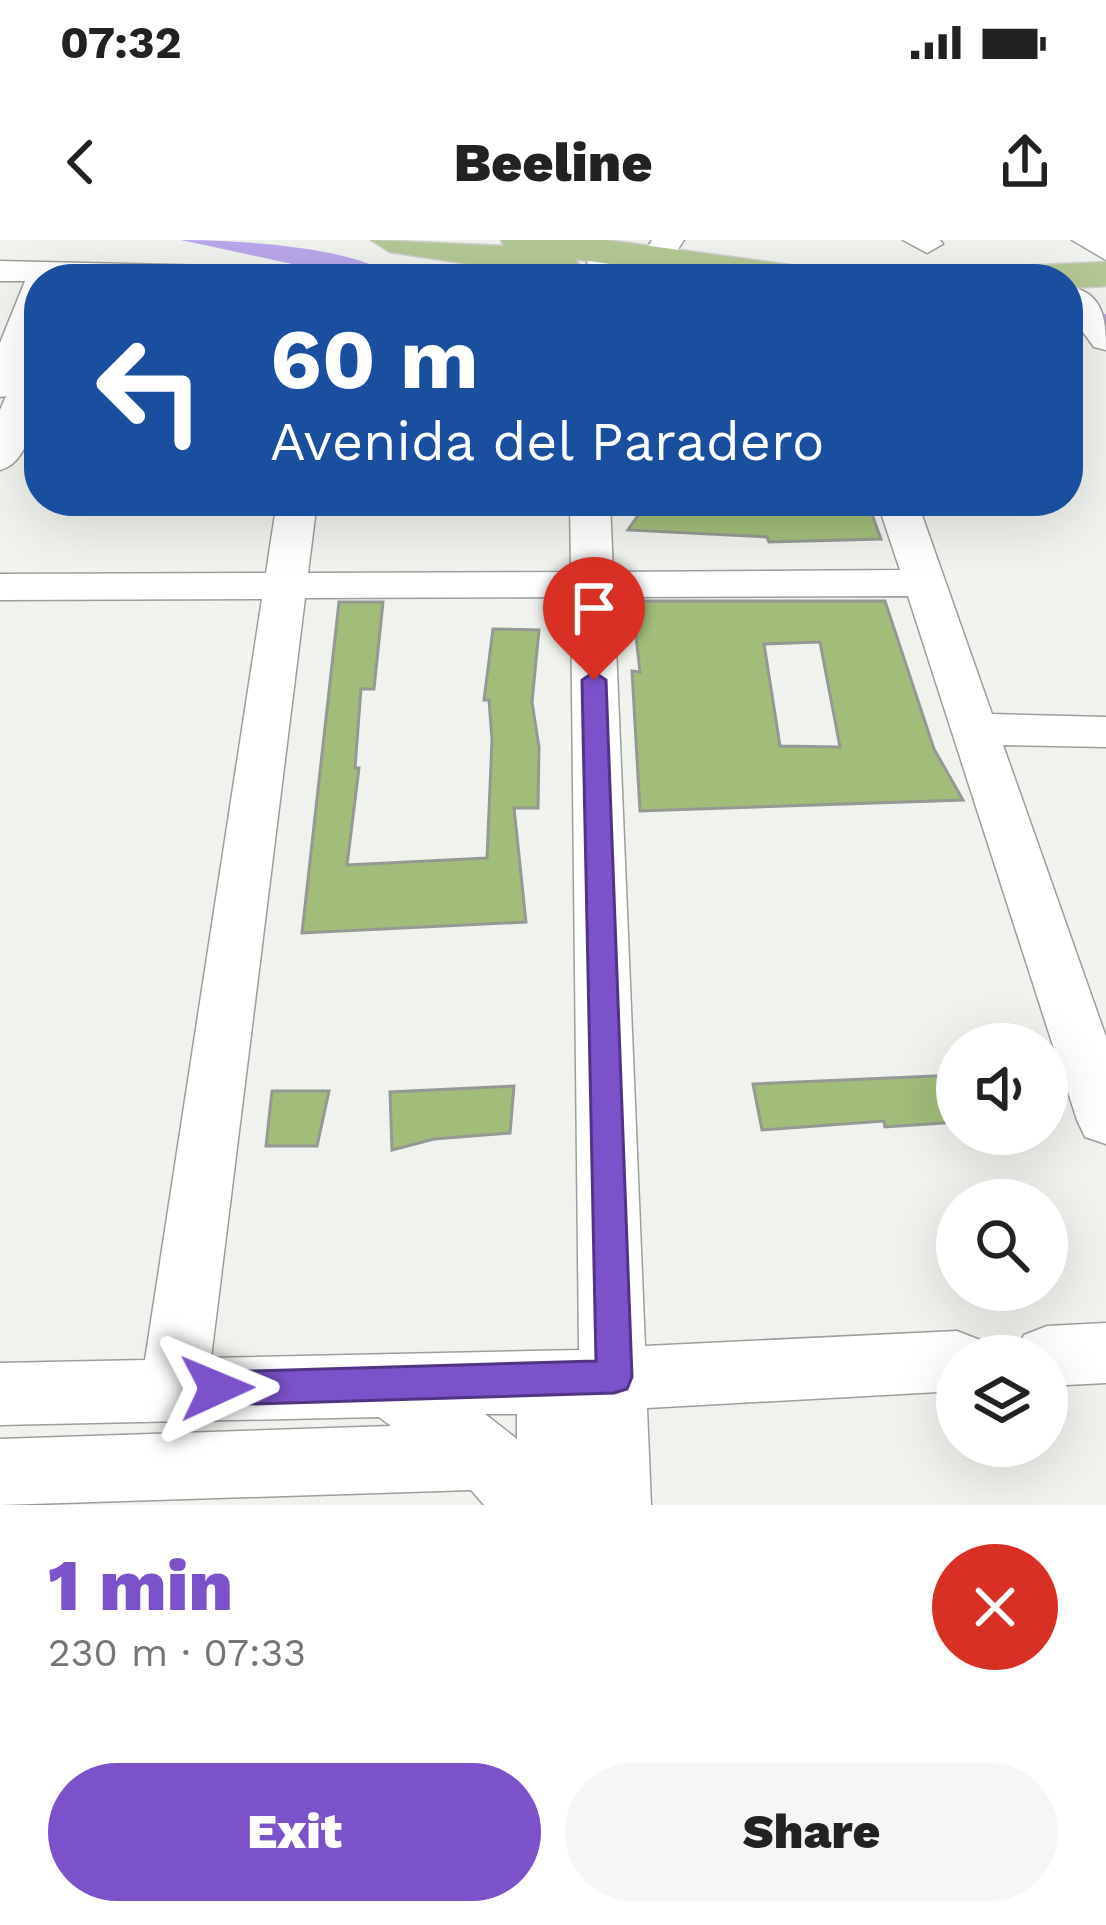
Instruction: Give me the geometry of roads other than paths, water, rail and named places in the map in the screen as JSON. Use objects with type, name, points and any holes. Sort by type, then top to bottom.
[{"type":"main road","points":[[390,240],[570,264]]},
{"type":"main road","points":[[520,240],[589,264]]},
{"type":"main road","points":[[656,260],[687,264]]},
{"type":"street","points":[[1088,240],[1106,250]]},
{"type":"street","points":[[0,259],[48,264]]},
{"type":"street","points":[[1089,291],[1106,340]]},
{"type":"street","points":[[0,459],[8,400],[24,356]]},
{"type":"street","points":[[174,1389],[295,516]]},
{"type":"street","points":[[551,1505],[583,1380],[590,516]]},
{"type":"street","points":[[902,516],[970,730],[1106,1120]]},
{"type":"street","points":[[0,567],[285,575]]},
{"type":"street","points":[[0,587],[285,575],[918,570]]},
{"type":"street","points":[[970,730],[1106,732]]},
{"type":"street","points":[[1068,1355],[1106,1353]]},
{"type":"street","points":[[0,1394],[583,1380],[936,1361]]},
{"type":"street","points":[[583,1380],[616,1505]]},
{"type":"street","points":[[389,1385],[509,1481]]},
{"type":"street","points":[[0,1473],[509,1481]]},
{"type":"waterway","points":[[192,240],[333,264]]},
{"type":"waterway","points":[[1083,322],[1106,321]]}]
